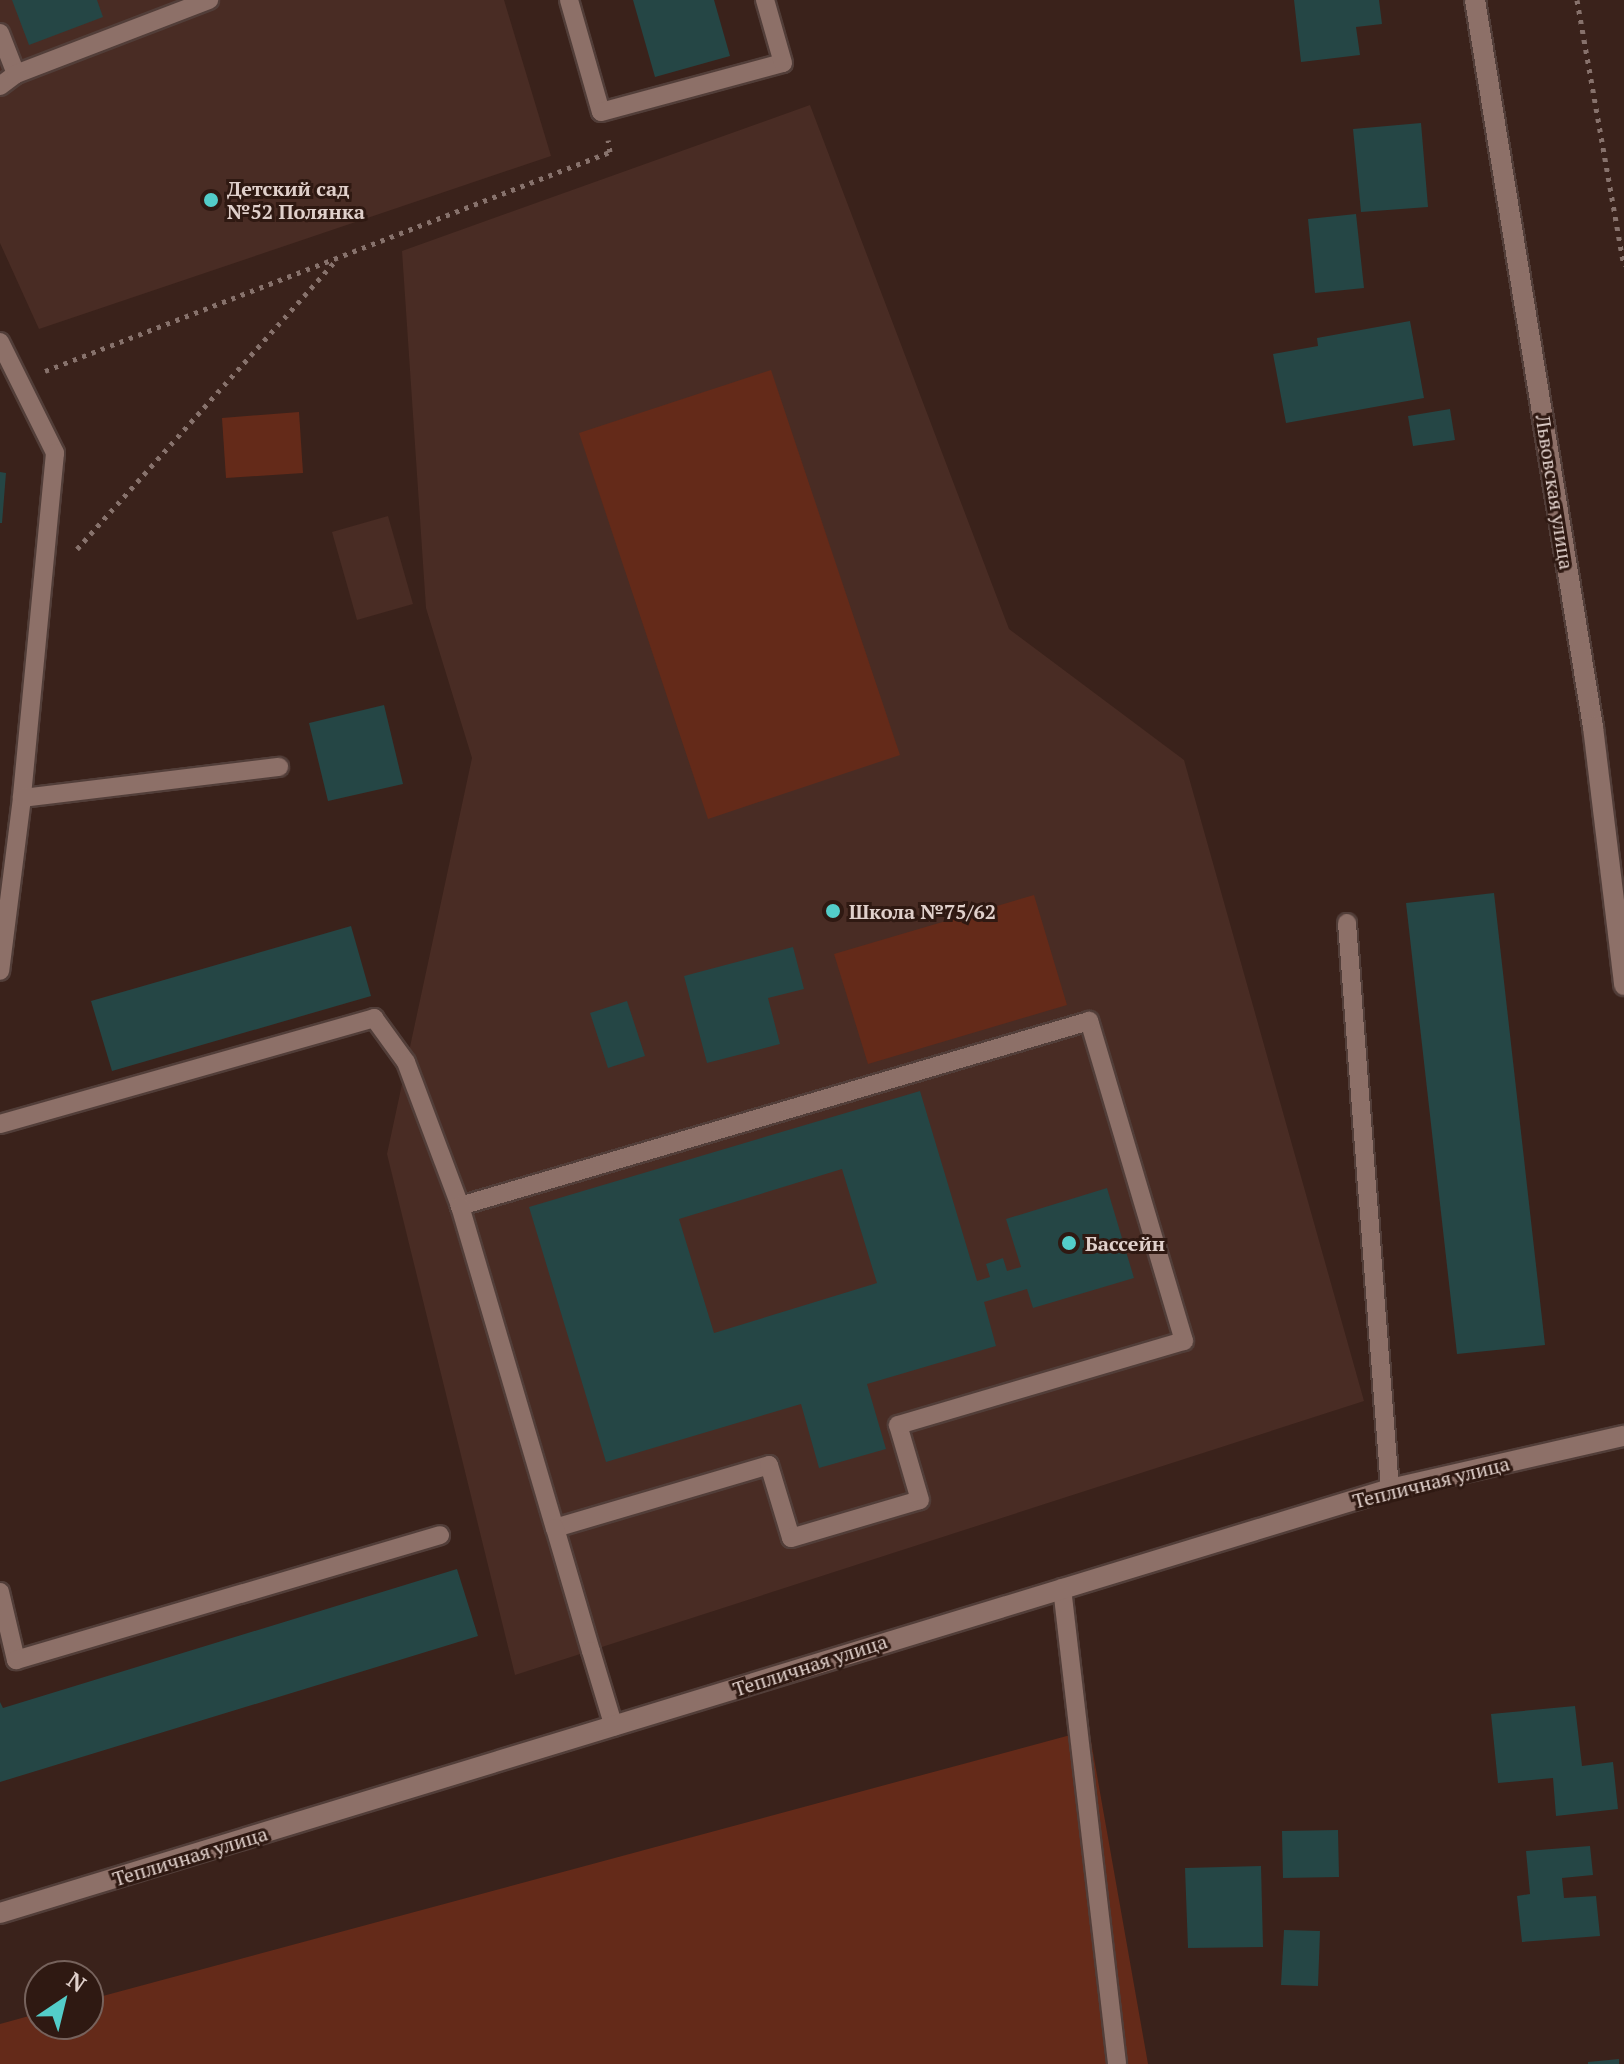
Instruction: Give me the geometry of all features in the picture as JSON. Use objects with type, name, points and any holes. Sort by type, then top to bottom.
[{"type":"street","name":"Львовская улица","points":[[1475,0],[1593,727],[1624,985]]},
{"type":"street","name":"Тепличная улица","points":[[0,1913],[1390,1489],[1624,1436]]},
{"type":"lane","points":[[0,86],[16,74],[209,0]]},
{"type":"lane","points":[[569,0],[601,112],[783,63],[765,0]]},
{"type":"lane","points":[[0,33],[16,74]]},
{"type":"lane","points":[[0,342],[55,453],[22,798],[0,971]]},
{"type":"lane","points":[[22,798],[279,767]]},
{"type":"lane","points":[[1347,923],[1390,1489]]},
{"type":"lane","points":[[0,1124],[374,1018],[406,1062],[460,1206],[614,1727]]},
{"type":"lane","points":[[460,1206],[1089,1021],[1180,1326],[1184,1341],[898,1425],[920,1500],[791,1538],[769,1465],[555,1528]]},
{"type":"lane","points":[[0,1592],[16,1660],[440,1535]]},
{"type":"lane","points":[[1062,1588],[1117,2064]]},
{"type":"path","points":[[1577,0],[1624,266]]},
{"type":"path","points":[[19,381],[610,152],[601,112]]},
{"type":"path","points":[[42,588],[338,258]]},
{"type":"shaded area","name":"Детский сад №52 Полянка","points":[[0,0],[504,0],[551,156],[39,329],[0,243]]},
{"type":"shaded area","name":"Школа №75/62","points":[[810,105],[1009,629],[1184,760],[1364,1401],[515,1675],[387,1154],[472,758],[426,608],[402,251]]},
{"type":"shaded area","points":[[771,370],[900,755],[708,819],[579,433]]},
{"type":"shaded area","points":[[299,412],[303,473],[226,478],[222,418]]},
{"type":"shaded area","points":[[388,516],[413,604],[357,620],[332,532]]},
{"type":"shaded area","points":[[1034,895],[1067,1005],[868,1064],[834,954]]},
{"type":"shaded area","points":[[1089,1730],[1148,2064],[0,2064],[0,2024],[24,2017],[24,2040],[104,2040],[104,1996]]},
{"type":"building","points":[[12,0],[97,0],[103,17],[29,45]]},
{"type":"building","points":[[633,0],[714,0],[730,56],[655,77]]},
{"type":"building","points":[[1294,0],[1379,0],[1382,24],[1356,27],[1360,55],[1301,62]]},
{"type":"building","points":[[1421,123],[1428,207],[1361,212],[1353,129]]},
{"type":"building","points":[[1356,214],[1364,288],[1315,293],[1308,219]]},
{"type":"building","points":[[1410,321],[1424,398],[1286,423],[1273,354],[1318,346],[1317,338]]},
{"type":"building","points":[[1450,409],[1455,440],[1413,446],[1408,416]]},
{"type":"building","points":[[0,472],[6,473],[2,523],[0,523]]},
{"type":"building","points":[[384,705],[403,784],[328,801],[309,723]]},
{"type":"building","points":[[1494,893],[1545,1345],[1457,1354],[1406,903]]},
{"type":"building","points":[[351,926],[371,996],[112,1071],[91,1001]]},
{"type":"building","points":[[793,947],[804,989],[768,998],[780,1044],[707,1063],[684,976]]},
{"type":"building","points":[[627,1001],[645,1056],[608,1068],[590,1013]]},
{"type":"building","points":[[920,1091],[977,1281],[990,1277],[986,1264],[1003,1258],[1007,1271],[1021,1267],[1006,1219],[1107,1188],[1134,1278],[1033,1308],[1027,1289],[984,1302],[996,1346],[867,1384],[886,1449],[819,1468],[801,1404],[606,1462],[529,1207]],"holes":[[[842,1169],[877,1283],[714,1333],[679,1219]]]},
{"type":"building","points":[[457,1569],[478,1636],[0,1782],[0,1702],[3,1708]]},
{"type":"building","points":[[1575,1706],[1582,1766],[1613,1762],[1618,1809],[1556,1816],[1553,1778],[1498,1783],[1491,1714]]},
{"type":"building","points":[[1338,1830],[1339,1877],[1283,1878],[1282,1831]]},
{"type":"building","points":[[1590,1846],[1593,1875],[1562,1878],[1564,1898],[1596,1896],[1600,1936],[1522,1942],[1517,1896],[1530,1894],[1526,1851]]},
{"type":"building","points":[[1261,1866],[1263,1947],[1188,1948],[1185,1868]]},
{"type":"building","points":[[1284,1930],[1320,1931],[1318,1986],[1281,1985]]},
{"type":"building","points":[[1619,2059],[1619,2064],[1588,2064],[1588,2062]]},
{"type":"place","name":"Детский сад №52 Полянка","points":[[211,200]]},
{"type":"place","name":"Школа №75/62","points":[[833,911]]},
{"type":"place","name":"Бассейн","points":[[1069,1243]]}]
